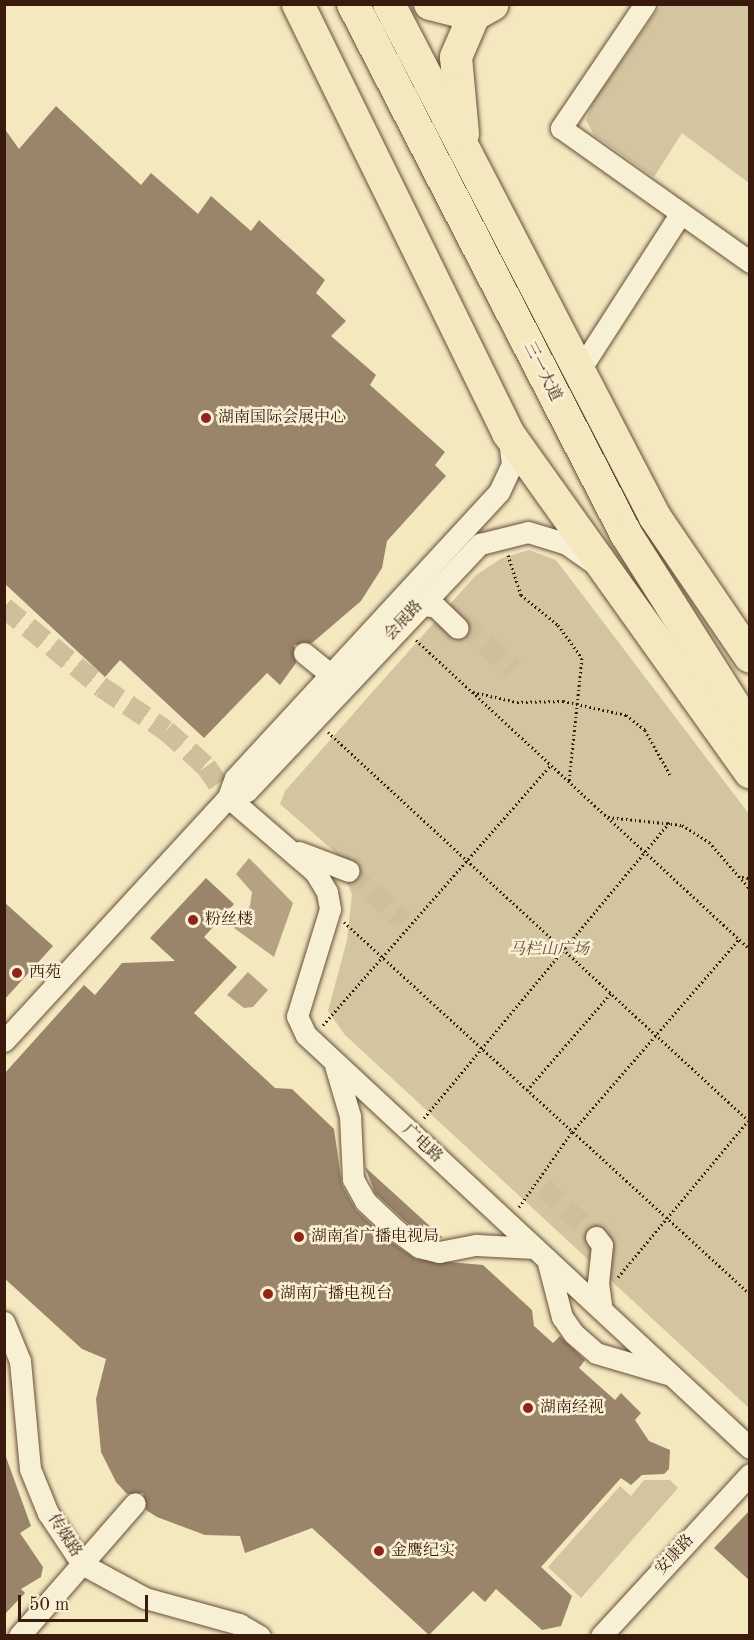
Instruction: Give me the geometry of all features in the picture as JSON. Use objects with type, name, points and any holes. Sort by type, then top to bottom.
[{"type":"highway","points":[[298,4],[508,433],[607,577],[750,772]]},
{"type":"highway","name":"三一大道","points":[[353,4],[626,534],[750,730]]},
{"type":"highway","name":"三一大道","points":[[389,4],[655,517],[750,657]]},
{"type":"highway","points":[[430,4],[484,10],[456,57],[464,150]]},
{"type":"street","points":[[645,4],[561,128],[750,262]]},
{"type":"street","points":[[579,371],[681,213]]},
{"type":"street","name":"会展路","points":[[4,1041],[228,797],[235,778],[332,680],[503,487],[512,464],[508,433]]},
{"type":"street","points":[[506,533],[528,532],[565,543],[607,577]]},
{"type":"street","name":"会展路","points":[[228,797],[247,791],[314,718],[332,680],[406,619],[466,554],[506,533]]},
{"type":"street","points":[[406,619],[424,605],[436,608],[460,625],[441,599],[440,582]]},
{"type":"street","points":[[304,653],[332,680]]},
{"type":"street","points":[[228,797],[289,849],[323,882],[330,909]]},
{"type":"street","points":[[289,849],[349,871]]},
{"type":"street","name":"广电路","points":[[330,909],[297,1016],[310,1040],[750,1449]]},
{"type":"street","points":[[4,1060],[72,988],[88,950]]},
{"type":"street","points":[[335,1064],[350,1116],[353,1179],[365,1201],[397,1231],[419,1247],[439,1252],[476,1245],[541,1253],[562,1317],[585,1345],[674,1376]]},
{"type":"street","points":[[596,1237],[602,1245],[598,1283],[602,1310]]},
{"type":"street","name":"传媒路","points":[[4,1322],[20,1361],[30,1469],[48,1513],[82,1564],[145,1598],[239,1624],[260,1635]]},
{"type":"street","name":"安康路","points":[[601,1635],[750,1474]]},
{"type":"street","points":[[19,1635],[135,1503]]},
{"type":"path","points":[[506,533],[512,578],[521,595],[558,625],[582,658],[580,708],[569,782]]},
{"type":"path","points":[[406,619],[472,692],[750,949]]},
{"type":"path","points":[[472,692],[517,702],[563,701],[580,708],[626,715],[650,737],[670,775]]},
{"type":"path","points":[[314,718],[750,1120],[665,1217],[615,1281]]},
{"type":"path","points":[[310,1040],[551,765]]},
{"type":"path","points":[[607,817],[670,822],[709,842],[750,888]]},
{"type":"path","points":[[411,1134],[478,1046],[670,822]]},
{"type":"path","points":[[741,877],[750,878]]},
{"type":"path","points":[[330,909],[750,1294]]},
{"type":"path","points":[[508,1223],[572,1132],[739,939]]},
{"type":"path","points":[[527,1090],[611,993]]},
{"type":"green space","points":[[661,5],[749,5],[749,183],[682,133],[654,177],[594,135],[586,120],[593,102]]},
{"type":"green space","name":"马栏山广场","points":[[529,550],[556,560],[749,814],[749,1408],[345,1035],[328,1011],[347,940],[352,895],[335,852],[280,804],[285,791],[476,575],[502,558]]},
{"type":"green space","points":[[644,1480],[670,1480],[678,1488],[581,1598],[548,1567],[620,1486],[631,1496]]},
{"type":"shaded area","points":[[249,858],[293,903],[274,957],[234,928],[250,906],[252,892],[236,874]]},
{"type":"shaded area","points":[[248,972],[268,990],[253,1007],[244,1008],[227,995]]},
{"type":"building","name":"湖南国际会展中心","points":[[56,106],[141,185],[151,173],[198,214],[211,196],[251,231],[259,220],[325,280],[316,293],[346,321],[331,336],[376,375],[370,385],[445,452],[435,465],[446,476],[387,541],[382,568],[361,601],[312,643],[294,645],[296,663],[280,685],[267,673],[204,738],[120,660],[105,677],[4,583],[4,128],[19,149]]},
{"type":"building","name":"湖南广播电视台","points":[[206,878],[234,904],[204,937],[237,967],[194,1013],[275,1088],[292,1089],[334,1129],[342,1185],[356,1210],[388,1240],[416,1259],[483,1265],[532,1310],[534,1326],[553,1343],[560,1336],[585,1360],[579,1368],[615,1400],[621,1393],[641,1413],[635,1420],[649,1441],[670,1450],[669,1469],[664,1474],[642,1475],[631,1485],[621,1478],[541,1567],[572,1596],[561,1626],[542,1630],[496,1589],[485,1602],[473,1591],[429,1635],[312,1528],[245,1553],[240,1536],[205,1535],[157,1517],[146,1510],[143,1493],[127,1494],[116,1482],[101,1452],[96,1399],[106,1359],[82,1349],[4,1278],[4,1074],[84,985],[95,995],[122,963],[175,961],[150,938]]},
{"type":"building","name":"西苑","points":[[4,902],[53,946],[4,1000]]},
{"type":"building","points":[[365,1167],[443,1238],[424,1235],[405,1221],[375,1193]]},
{"type":"building","points":[[6,1457],[31,1526],[20,1533],[43,1567],[41,1577],[21,1589],[25,1593],[4,1615]]},
{"type":"building","points":[[750,1510],[750,1581],[714,1548]]},
{"type":"tunnel","points":[[4,607],[102,687],[166,730],[206,766],[228,797]]},
{"type":"tunnel","points":[[463,622],[513,669]]},
{"type":"tunnel","points":[[349,871],[404,920]]},
{"type":"tunnel","points":[[543,1187],[596,1237]]},
{"type":"place","name":"湖南国际会展中心","points":[[206,418]]},
{"type":"place","name":"粉丝楼","points":[[193,920]]},
{"type":"place","name":"西苑","points":[[17,973]]},
{"type":"place","name":"湖南省广播电视局","points":[[299,1237]]},
{"type":"place","name":"湖南广播电视台","points":[[268,1294]]},
{"type":"place","name":"湖南经视","points":[[528,1408]]},
{"type":"place","name":"金鹰纪实","points":[[379,1551]]}]
